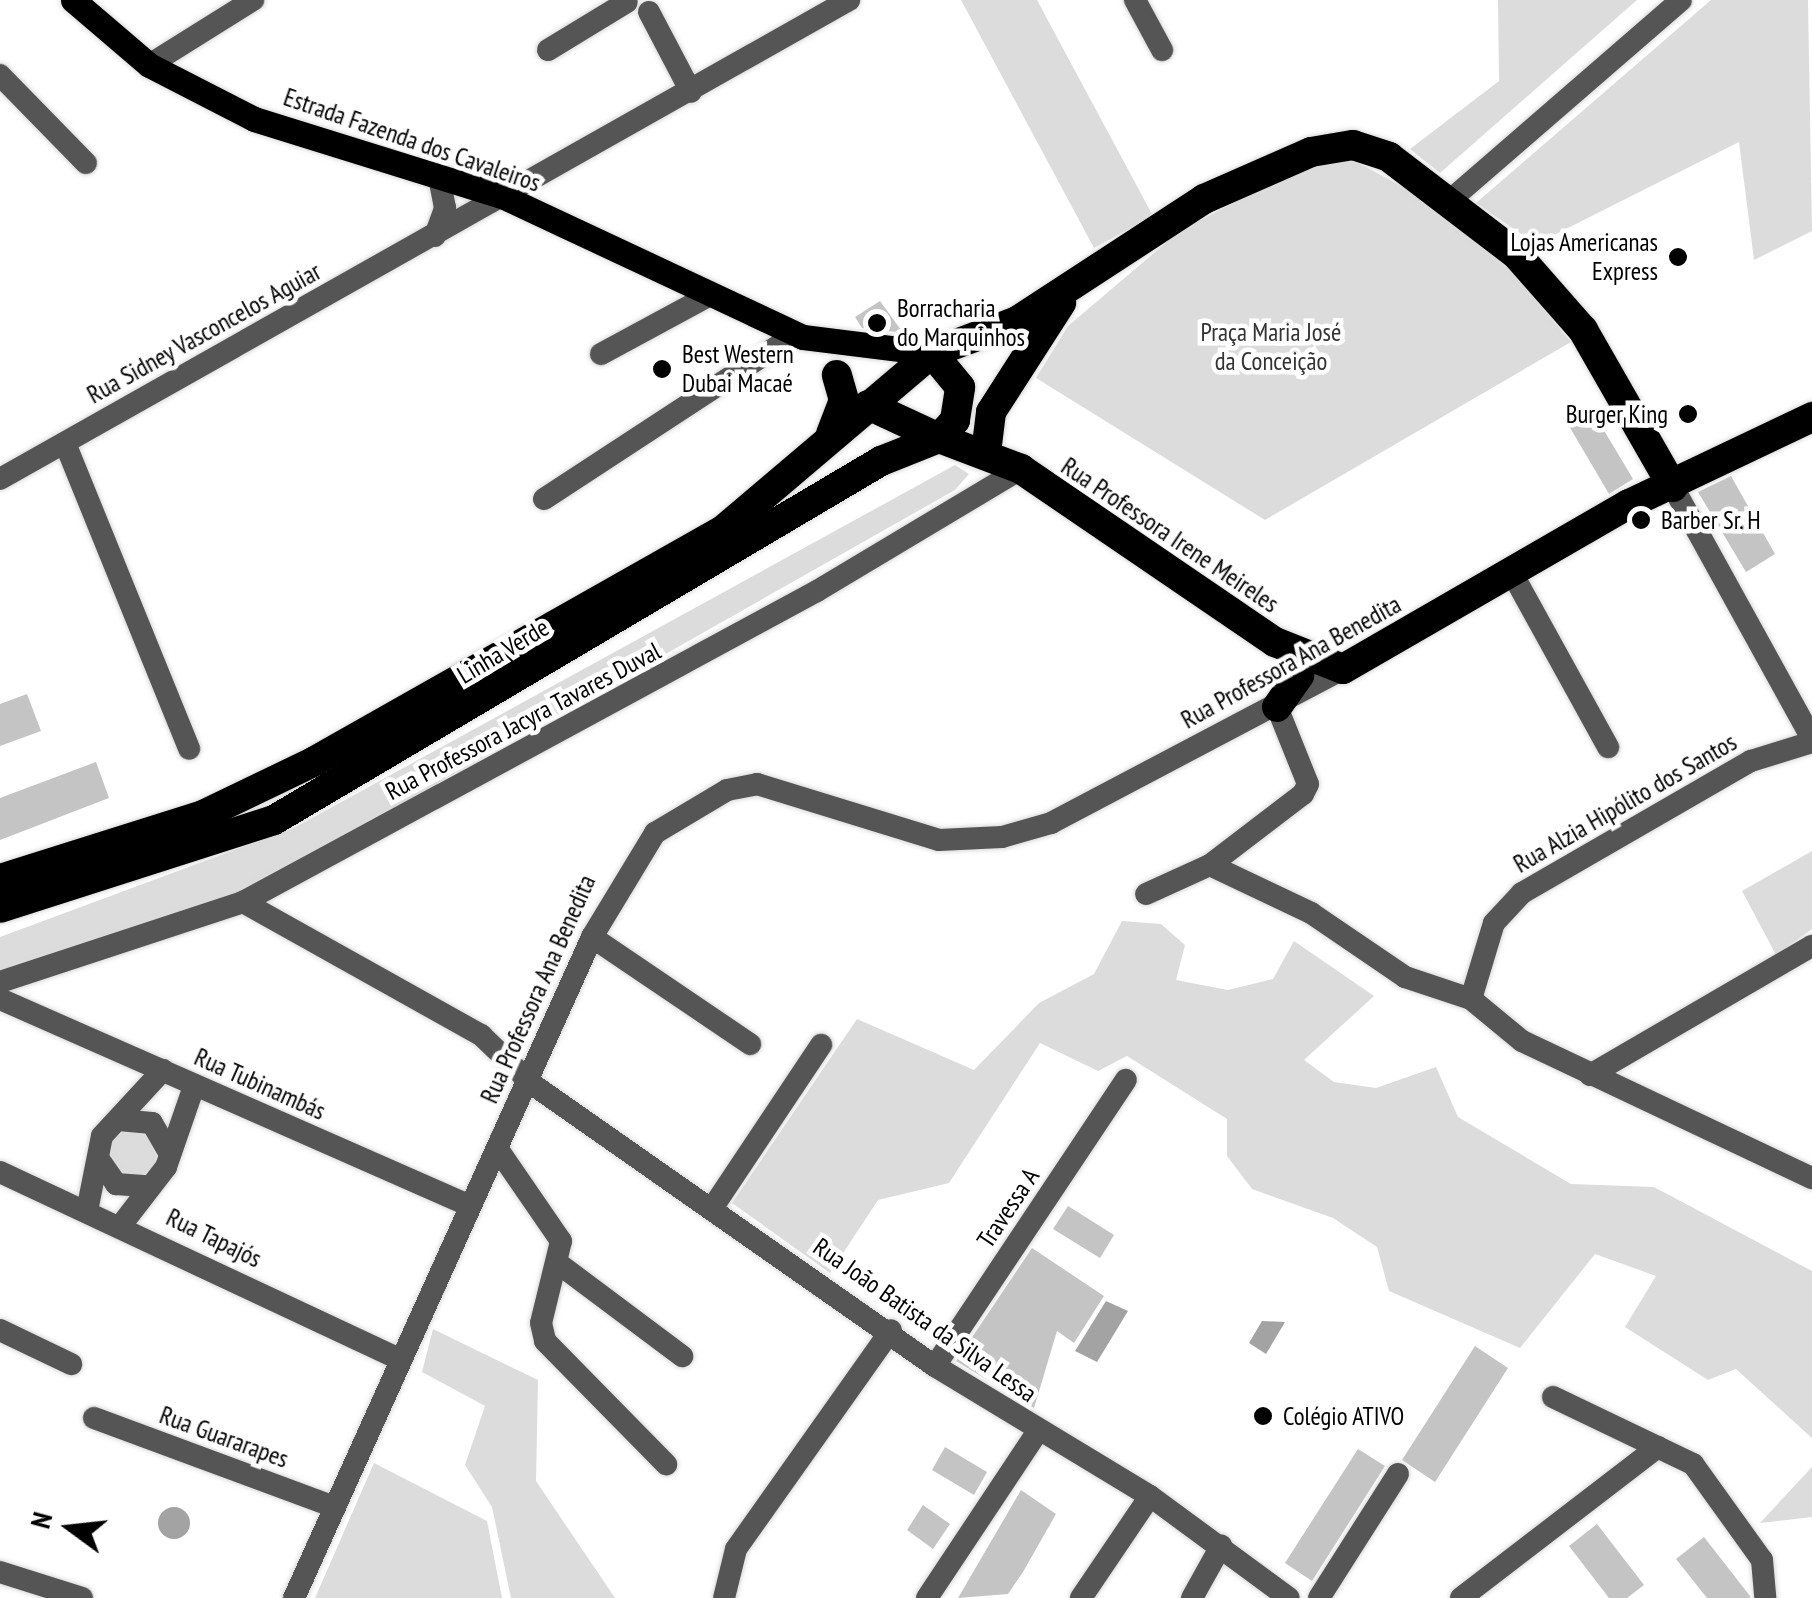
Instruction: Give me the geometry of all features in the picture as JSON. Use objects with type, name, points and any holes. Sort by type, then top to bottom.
[{"type":"highway","name":"Linha Verde","points":[[0,878],[203,815],[316,761],[722,530],[932,353],[1016,321],[1204,199],[1311,152],[1372,149],[1448,202],[1548,288],[1674,487]]},
{"type":"highway","points":[[986,453],[991,412],[1080,282]]},
{"type":"highway","points":[[932,353],[960,387],[955,420],[938,438]]},
{"type":"highway","points":[[811,458],[842,410],[838,375]]},
{"type":"highway","points":[[868,405],[938,438],[1021,469]]},
{"type":"highway","name":"Rua Professora Ana Benedita","points":[[1343,669],[1630,504],[1674,487],[1812,417]]},
{"type":"highway","name":"Linha Verde","points":[[0,908],[274,820],[880,461],[938,438]]},
{"type":"highway","points":[[1630,504],[1653,479],[1650,446]]},
{"type":"highway","name":"Rua Professora Irene Meireles","points":[[1021,469],[1296,652],[1343,669]]},
{"type":"highway","points":[[1276,707],[1299,675],[1296,652]]},
{"type":"main road","name":"Estrada Fazenda dos Cavaleiros","points":[[72,0],[149,66],[254,119],[504,198],[799,336],[932,353]]},
{"type":"main road","name":"Estrada Fazenda dos Cavaleiros","points":[[799,336],[868,405]]},
{"type":"street","points":[[149,66],[253,0]]},
{"type":"street","name":"Rua Sidney Vasconcelos Aguiar","points":[[0,479],[850,0]]},
{"type":"street","points":[[1135,0],[1162,50]]},
{"type":"street","points":[[1448,202],[1681,0]]},
{"type":"street","points":[[548,50],[627,1],[655,6],[691,92]]},
{"type":"street","points":[[0,75],[86,163]]},
{"type":"street","points":[[435,236],[445,208],[439,176]]},
{"type":"street","points":[[600,354],[710,295]]},
{"type":"street","points":[[544,499],[799,336]]},
{"type":"street","points":[[64,443],[188,749]]},
{"type":"street","name":"Rua Professora Jacyra Tavares Duval","points":[[0,982],[244,902],[801,600],[1021,469]]},
{"type":"street","points":[[1674,487],[1812,740]]},
{"type":"street","points":[[1512,573],[1608,747]]},
{"type":"street","name":"Rua Professora Ana Benedita","points":[[294,1598],[468,1205],[532,1084],[592,937],[640,849],[727,790],[784,788],[940,840],[1002,837],[1051,823],[1343,669]]},
{"type":"street","points":[[1146,894],[1210,865],[1308,784],[1276,707]]},
{"type":"street","name":"Rua Alzia Hipólito dos Santos","points":[[1470,999],[1494,923],[1522,894],[1751,762],[1812,740]]},
{"type":"street","points":[[1210,865],[1311,912],[1405,977],[1470,999],[1522,1041],[1812,1178]]},
{"type":"street","name":"Rua João Batista da Silva Lessa","points":[[244,902],[481,1035],[532,1084],[892,1330],[935,1366],[1038,1432],[1150,1496],[1289,1598]]},
{"type":"street","points":[[592,937],[750,1044]]},
{"type":"street","points":[[1590,1075],[1812,947]]},
{"type":"street","points":[[29,972],[19,986],[33,1007]]},
{"type":"street","points":[[0,999],[33,1007]]},
{"type":"street","name":"Rua Tubinambás","points":[[33,1007],[194,1086],[468,1205]]},
{"type":"street","points":[[713,1207],[821,1045]]},
{"type":"street","points":[[87,1210],[98,1158],[118,1120],[163,1070]]},
{"type":"street","name":"Travessa A","points":[[935,1366],[1126,1080]]},
{"type":"street","points":[[122,1224],[169,1152],[194,1086]]},
{"type":"street","points":[[118,1120],[152,1122],[169,1152]]},
{"type":"street","points":[[497,1148],[556,1225],[559,1264],[541,1322],[545,1342],[666,1464]]},
{"type":"street","points":[[98,1158],[116,1184],[147,1186]]},
{"type":"street","name":"Rua Tapajós","points":[[0,1172],[122,1224],[400,1359]]},
{"type":"street","points":[[559,1264],[682,1356]]},
{"type":"street","points":[[0,1330],[72,1364]]},
{"type":"street","points":[[724,1598],[736,1549],[892,1330]]},
{"type":"street","points":[[1553,1397],[1693,1464],[1767,1572],[1765,1598]]},
{"type":"street","name":"Rua Guararapes","points":[[94,1418],[335,1508]]},
{"type":"street","points":[[927,1598],[1038,1432]]},
{"type":"street","points":[[1461,1598],[1658,1447]]},
{"type":"street","points":[[1319,1598],[1398,1474]]},
{"type":"street","points":[[1081,1598],[1150,1496]]},
{"type":"street","points":[[1192,1598],[1222,1546]]},
{"type":"street","points":[[0,1572],[82,1598]]},
{"type":"green space","points":[[961,0],[1037,0],[1153,216],[1094,248]]},
{"type":"green space","points":[[1498,0],[1637,0],[1440,173],[1410,149],[1499,81]]},
{"type":"green space","points":[[1711,0],[1808,0],[1812,231],[1754,260],[1739,142],[1536,244],[1476,203]]},
{"type":"green space","name":"Praça Maria José da Conceição","points":[[1353,160],[1412,192],[1512,271],[1571,342],[1265,520],[1036,378],[1068,326],[1180,231],[1296,170]]},
{"type":"green space","points":[[955,465],[969,474],[955,490],[233,899],[0,971],[0,937],[294,828]]},
{"type":"green space","points":[[1812,851],[1812,929],[1776,955],[1742,891]]},
{"type":"green space","points":[[1122,921],[1161,924],[1185,945],[1176,980],[1228,990],[1273,979],[1294,941],[1374,996],[1304,1060],[1334,1082],[1376,1088],[1436,1067],[1458,1117],[1571,1184],[1654,1187],[1812,1271],[1812,1438],[1736,1369],[1708,1380],[1625,1327],[1656,1276],[1595,1254],[1520,1348],[1389,1291],[1377,1247],[1333,1218],[1252,1189],[1227,1156],[1227,1119],[1127,1056],[1098,1071],[1040,1043],[949,1183],[878,1200],[830,1273],[732,1203],[857,1019],[974,1070],[1039,1003],[1094,974]]},
{"type":"green space","points":[[133,1129],[150,1136],[157,1153],[150,1170],[133,1177],[116,1170],[109,1153],[116,1136]]},
{"type":"green space","points":[[433,1329],[538,1380],[536,1481],[615,1598],[511,1598],[492,1507],[465,1465],[485,1406],[422,1372]]},
{"type":"green space","points":[[374,1463],[487,1521],[502,1598],[315,1598]]},
{"type":"green space","points":[[1812,1467],[1812,1517],[1760,1523]]},
{"type":"shaded area","points":[[1106,1301],[1128,1311],[1097,1362],[1075,1351]]},
{"type":"shaded area","points":[[1262,1321],[1285,1322],[1266,1354],[1249,1343]]},
{"type":"shaded area","points":[[174,1507],[185,1512],[190,1523],[185,1534],[174,1539],[163,1534],[158,1523],[163,1512]]},
{"type":"building","name":"Borracharia do Marquinhos","points":[[880,301],[901,330],[862,328],[855,317]]},
{"type":"building","points":[[1593,412],[1633,479],[1609,494],[1569,426]]},
{"type":"building","points":[[1731,476],[1775,554],[1746,572],[1698,492]]},
{"type":"building","points":[[27,694],[41,731],[0,746],[0,704]]},
{"type":"building","points":[[96,762],[109,798],[0,840],[0,798]]},
{"type":"building","points":[[1068,1206],[1114,1235],[1100,1258],[1053,1229]]},
{"type":"building","points":[[1032,1248],[1104,1296],[1074,1343],[1057,1331],[1034,1408],[956,1361]]},
{"type":"building","points":[[1475,1346],[1508,1368],[1435,1482],[1402,1460]]},
{"type":"building","points":[[945,1447],[987,1472],[974,1495],[932,1470]]},
{"type":"building","points":[[1358,1449],[1385,1466],[1312,1581],[1285,1563]]},
{"type":"building","points":[[1021,1490],[1056,1514],[1023,1572],[1008,1594],[958,1598]]},
{"type":"building","points":[[923,1505],[950,1524],[933,1549],[907,1530]]},
{"type":"building","points":[[1597,1524],[1644,1585],[1627,1598],[1609,1598],[1569,1546]]},
{"type":"building","points":[[1704,1537],[1750,1598],[1707,1598],[1676,1559]]},
{"type":"place","name":"Lojas Americanas Express","points":[[1678,257]]},
{"type":"place","name":"Borracharia do Marquinhos","points":[[877,323]]},
{"type":"place","name":"Best Western Dubai Macaé","points":[[662,369]]},
{"type":"place","name":"Burger King","points":[[1688,414]]},
{"type":"place","name":"Barber Sr. H","points":[[1641,520]]},
{"type":"place","name":"Colégio ATIVO","points":[[1263,1416]]}]
